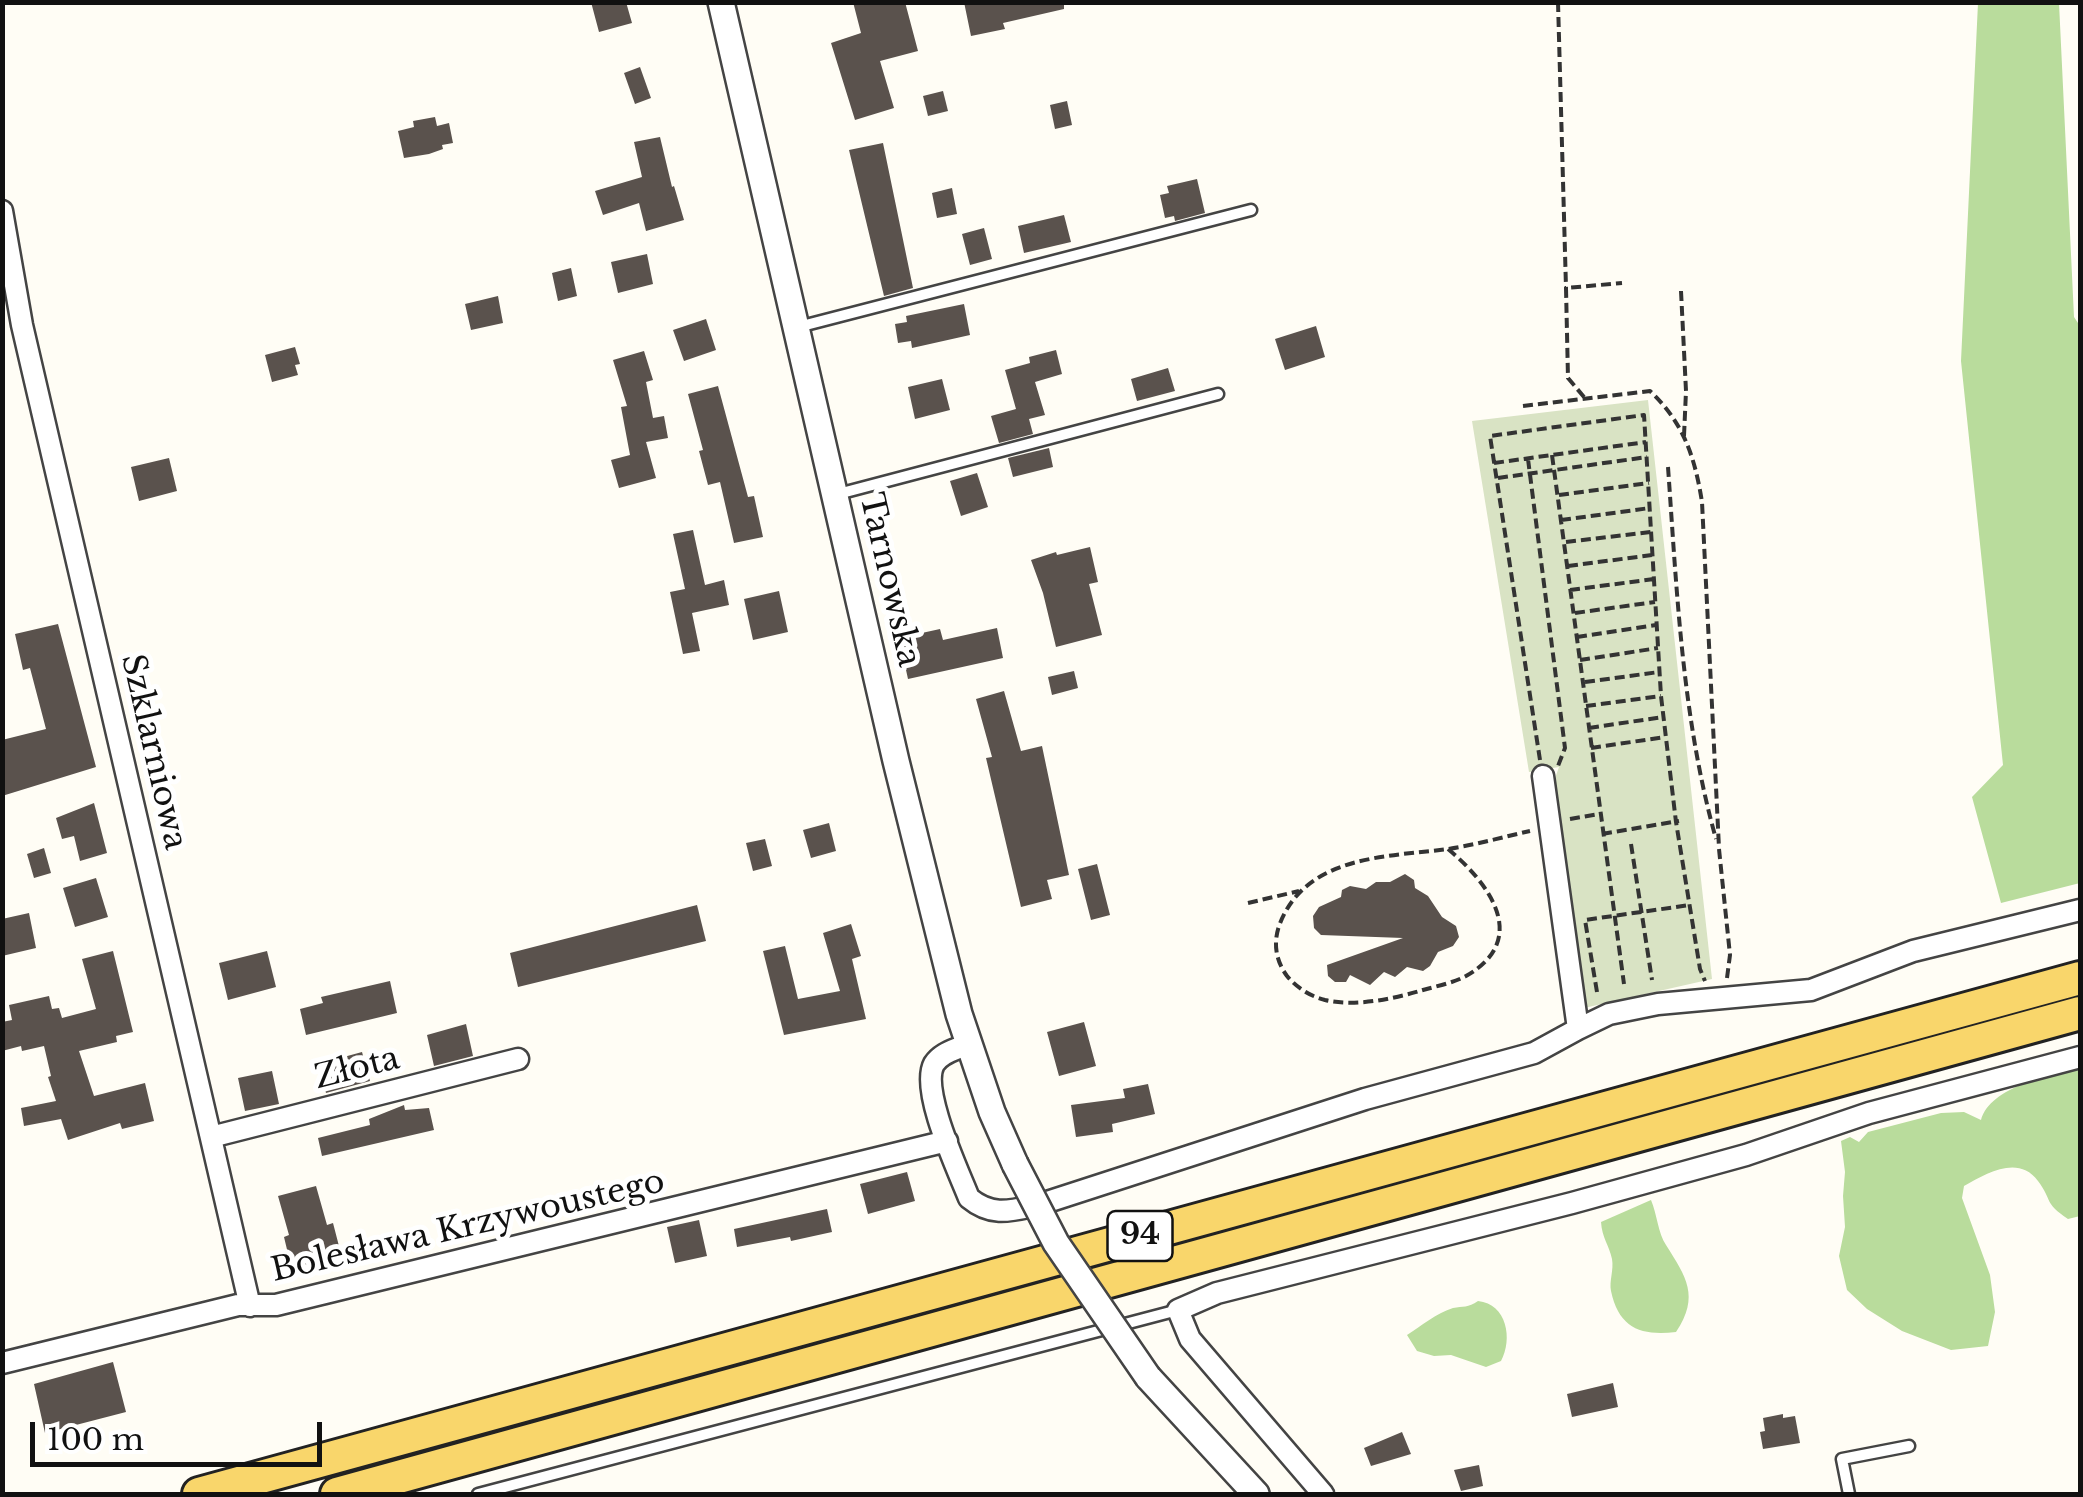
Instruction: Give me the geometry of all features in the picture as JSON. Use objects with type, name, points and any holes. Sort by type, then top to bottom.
[{"type":"main road","name":"94","points":[[199,1494],[2080,978]]},
{"type":"main road","name":"94","points":[[336,1494],[2080,1014]]},
{"type":"street","name":"Tarnowska","points":[[722,2],[896,761],[967,1044],[1015,1164],[1056,1243],[1148,1376],[1256,1494]]},
{"type":"street","name":"Szklarniowa","points":[[2,211],[22,326],[250,1306]]},
{"type":"street","points":[[1542,773],[1554,824],[1578,1029]]},
{"type":"street","points":[[967,1044],[945,1053],[934,1065],[929,1085],[968,1198],[982,1209],[1000,1214],[1365,1100],[1534,1053],[1609,1014],[1710,990],[1810,990],[1913,951],[2080,910]]},
{"type":"street","points":[[1324,1494],[1190,1339],[1178,1310],[1217,1293],[1590,1198],[1746,1155],[1869,1113],[2080,1057]]},
{"type":"street","name":"Złota","points":[[211,1137],[518,1059]]},
{"type":"street","name":"Bolesława Krzywoustego","points":[[2,1363],[238,1305],[276,1306],[948,1141]]},
{"type":"lane","points":[[798,328],[1251,210]]},
{"type":"lane","points":[[837,495],[1218,394]]},
{"type":"lane","points":[[478,1494],[1178,1310]]},
{"type":"lane","points":[[1849,1494],[1842,1459],[1909,1446]]},
{"type":"path","points":[[1558,2],[1568,378],[1584,397]]},
{"type":"path","points":[[1566,288],[1622,283]]},
{"type":"path","points":[[1681,292],[1684,437]]},
{"type":"path","points":[[1524,406],[1650,392],[1684,437],[1695,461],[1702,502],[1719,848],[1730,972],[1723,989],[1710,990],[1700,969],[1665,737],[1644,415],[1490,436],[1542,773]]},
{"type":"path","points":[[1494,463],[1646,442]]},
{"type":"path","points":[[1552,456],[1624,984]]},
{"type":"path","points":[[1496,478],[1647,457]]},
{"type":"path","points":[[1528,459],[1565,748],[1546,798]]},
{"type":"path","points":[[1668,467],[1687,698],[1703,791],[1719,848]]},
{"type":"path","points":[[1558,495],[1648,483]]},
{"type":"path","points":[[1562,520],[1650,508]]},
{"type":"path","points":[[1564,542],[1651,532]]},
{"type":"path","points":[[1568,566],[1652,555]]},
{"type":"path","points":[[1570,590],[1654,579]]},
{"type":"path","points":[[1574,613],[1655,602]]},
{"type":"path","points":[[1577,637],[1656,625]]},
{"type":"path","points":[[1580,660],[1658,648]]},
{"type":"path","points":[[1583,682],[1659,672]]},
{"type":"path","points":[[1586,706],[1661,696]]},
{"type":"path","points":[[1588,728],[1663,717]]},
{"type":"path","points":[[1591,748],[1665,737]]},
{"type":"path","points":[[1248,903],[1299,891],[1330,872],[1364,859],[1412,850],[1448,849],[1599,814]]},
{"type":"path","points":[[1602,834],[1678,822]]},
{"type":"path","points":[[1631,844],[1652,980]]},
{"type":"path","points":[[1299,891],[1276,934],[1278,964],[1291,980],[1308,994],[1329,1001],[1400,997],[1466,976],[1496,948],[1501,931],[1490,896],[1476,871],[1448,849]]},
{"type":"path","points":[[1597,992],[1585,920],[1690,905]]},
{"type":"green space","points":[[1978,3],[2059,3],[2074,317],[2080,326],[2080,883],[2001,903],[1972,797],[2003,765],[1961,361]]},
{"type":"green space","points":[[1648,400],[1712,979],[1584,1008],[1553,784],[1559,767],[1529,772],[1472,421]]},
{"type":"green space","points":[[2080,1067],[2080,1216],[2068,1219],[2060,1213],[2038,1181],[2021,1169],[2002,1169],[1964,1186],[1962,1198],[1990,1275],[1995,1312],[1988,1346],[1951,1350],[1902,1331],[1867,1309],[1847,1290],[1839,1256],[1845,1227],[1841,1141],[1850,1137],[1859,1142],[1868,1132],[1941,1113],[1964,1112],[1981,1120],[1987,1108],[2009,1091]]},
{"type":"green space","points":[[1651,1200],[1663,1240],[1688,1287],[1687,1308],[1676,1332],[1643,1331],[1626,1322],[1611,1291],[1612,1259],[1601,1222]]},
{"type":"green space","points":[[1478,1301],[1496,1309],[1505,1324],[1507,1343],[1501,1361],[1486,1367],[1451,1355],[1417,1351],[1407,1335],[1441,1313]]},
{"type":"building","points":[[591,2],[626,2],[632,23],[599,32]]},
{"type":"building","points":[[853,2],[905,2],[918,51],[880,61],[894,108],[855,120],[831,43],[861,33]]},
{"type":"building","points":[[964,2],[1064,2],[1064,9],[1003,23],[1005,29],[971,36]]},
{"type":"building","points":[[640,67],[651,98],[635,104],[624,73]]},
{"type":"building","points":[[943,91],[948,111],[928,116],[923,96]]},
{"type":"building","points":[[1067,101],[1072,125],[1055,129],[1050,105]]},
{"type":"building","points":[[435,117],[437,126],[449,123],[453,143],[429,154],[404,158],[398,131],[414,127],[413,121]]},
{"type":"building","points":[[660,137],[684,220],[646,231],[639,203],[603,215],[595,191],[642,177],[634,142]]},
{"type":"building","points":[[883,143],[913,288],[884,296],[849,150]]},
{"type":"building","points":[[1197,179],[1205,213],[1175,221],[1174,216],[1165,218],[1160,195],[1169,193],[1167,186]]},
{"type":"building","points":[[952,188],[957,214],[937,218],[932,193]]},
{"type":"building","points":[[1064,215],[1071,242],[1024,253],[1018,226]]},
{"type":"building","points":[[984,228],[992,259],[970,265],[962,234]]},
{"type":"building","points":[[647,254],[653,284],[618,293],[611,262]]},
{"type":"building","points":[[571,268],[577,296],[558,301],[552,273]]},
{"type":"building","points":[[498,296],[503,323],[471,330],[465,304]]},
{"type":"building","points":[[964,304],[970,335],[912,348],[911,341],[898,343],[895,324],[907,322],[906,316]]},
{"type":"building","points":[[706,319],[716,350],[684,361],[673,330]]},
{"type":"building","points":[[1316,326],[1325,357],[1285,370],[1275,339]]},
{"type":"building","points":[[295,347],[300,364],[295,365],[298,375],[272,382],[265,355]]},
{"type":"building","points":[[1056,350],[1062,374],[1035,382],[1045,415],[1029,419],[1033,434],[999,443],[991,416],[1016,409],[1005,370],[1030,363],[1029,357]]},
{"type":"building","points":[[644,351],[653,380],[646,382],[653,418],[664,416],[668,438],[646,442],[656,478],[619,488],[611,460],[630,455],[621,407],[627,406],[613,360]]},
{"type":"building","points":[[1168,368],[1175,391],[1137,401],[1131,379]]},
{"type":"building","points":[[942,379],[950,410],[915,419],[908,387]]},
{"type":"building","points":[[718,386],[748,497],[754,496],[763,537],[734,543],[720,482],[708,485],[688,394]]},
{"type":"building","points":[[1049,448],[1053,467],[1013,477],[1008,458]]},
{"type":"building","points":[[169,458],[177,491],[139,501],[131,467]]},
{"type":"building","points":[[977,473],[988,507],[961,516],[950,481]]},
{"type":"building","points":[[693,530],[705,585],[724,580],[729,605],[692,613],[700,651],[683,654],[670,592],[685,589],[673,534]]},
{"type":"building","points":[[1090,547],[1098,582],[1089,584],[1102,635],[1056,647],[1031,560]]},
{"type":"building","points":[[779,591],[788,632],[753,640],[744,599]]},
{"type":"building","points":[[58,624],[96,767],[2,796],[2,740],[46,729],[30,668],[23,670],[15,634]]},
{"type":"building","points":[[997,628],[1003,658],[908,679],[899,638],[940,629],[943,640]]},
{"type":"building","points":[[1074,671],[1078,688],[1052,695],[1048,677]]},
{"type":"building","points":[[1004,691],[1021,751],[1042,746],[1069,875],[1047,880],[1052,899],[1021,907],[986,758],[992,757],[976,699]]},
{"type":"building","points":[[94,803],[107,853],[80,861],[74,836],[62,839],[56,818]]},
{"type":"building","points":[[829,823],[836,851],[811,858],[803,830]]},
{"type":"building","points":[[765,839],[772,866],[753,871],[746,843]]},
{"type":"building","points":[[44,848],[51,873],[34,878],[27,854]]},
{"type":"building","points":[[1097,864],[1110,915],[1091,920],[1078,869]]},
{"type":"building","points":[[1405,874],[1414,880],[1415,888],[1428,896],[1442,917],[1456,926],[1459,937],[1453,946],[1438,952],[1423,971],[1407,967],[1395,977],[1384,972],[1370,985],[1350,975],[1346,982],[1335,982],[1328,976],[1327,965],[1403,938],[1321,935],[1314,928],[1313,916],[1319,907],[1341,897],[1342,890],[1350,886],[1366,889]]},
{"type":"building","points":[[96,878],[108,917],[75,927],[63,888]]},
{"type":"building","points":[[697,905],[706,941],[518,987],[510,953]]},
{"type":"building","points":[[29,913],[36,948],[2,956],[2,919]]},
{"type":"building","points":[[851,924],[861,956],[852,959],[866,1019],[784,1035],[763,951],[785,946],[798,999],[840,991],[823,933]]},
{"type":"building","points":[[113,951],[133,1032],[116,1036],[117,1042],[79,1051],[94,1096],[145,1083],[154,1121],[122,1129],[120,1123],[68,1140],[61,1119],[24,1126],[21,1108],[56,1101],[44,1046],[2,1051],[2,1022],[12,1020],[9,1005],[49,996],[52,1009],[59,1008],[62,1018],[96,1009],[82,959]]},
{"type":"building","points":[[267,951],[276,987],[228,1000],[219,963]]},
{"type":"building","points":[[390,981],[397,1013],[306,1035],[300,1009],[323,1003],[321,997]]},
{"type":"building","points":[[1084,1022],[1096,1066],[1059,1076],[1047,1032]]},
{"type":"building","points":[[466,1024],[473,1056],[434,1066],[427,1035]]},
{"type":"building","points":[[362,1052],[370,1081],[326,1093],[318,1064]]},
{"type":"building","points":[[272,1071],[279,1104],[245,1111],[238,1078]]},
{"type":"building","points":[[1148,1084],[1155,1114],[1112,1124],[1113,1132],[1076,1137],[1071,1105],[1125,1098],[1123,1089]]},
{"type":"building","points":[[404,1105],[405,1110],[429,1108],[434,1130],[322,1156],[318,1138],[370,1125],[369,1119]]},
{"type":"building","points":[[907,1172],[915,1201],[868,1214],[860,1184]]},
{"type":"building","points":[[316,1186],[327,1225],[333,1223],[340,1250],[301,1266],[300,1259],[290,1262],[284,1237],[289,1235],[278,1196]]},
{"type":"building","points":[[827,1209],[832,1232],[737,1247],[734,1229]]},
{"type":"building","points":[[699,1220],[707,1256],[675,1263],[667,1227]]},
{"type":"building","points":[[113,1362],[126,1412],[45,1433],[34,1384]]},
{"type":"building","points":[[1613,1383],[1618,1407],[1572,1417],[1567,1394]]},
{"type":"building","points":[[1783,1414],[1783,1418],[1795,1416],[1800,1443],[1763,1449],[1763,1418]]},
{"type":"building","points":[[1402,1432],[1411,1454],[1371,1466],[1364,1448]]},
{"type":"building","points":[[1479,1465],[1483,1486],[1461,1491],[1454,1470]]}]
